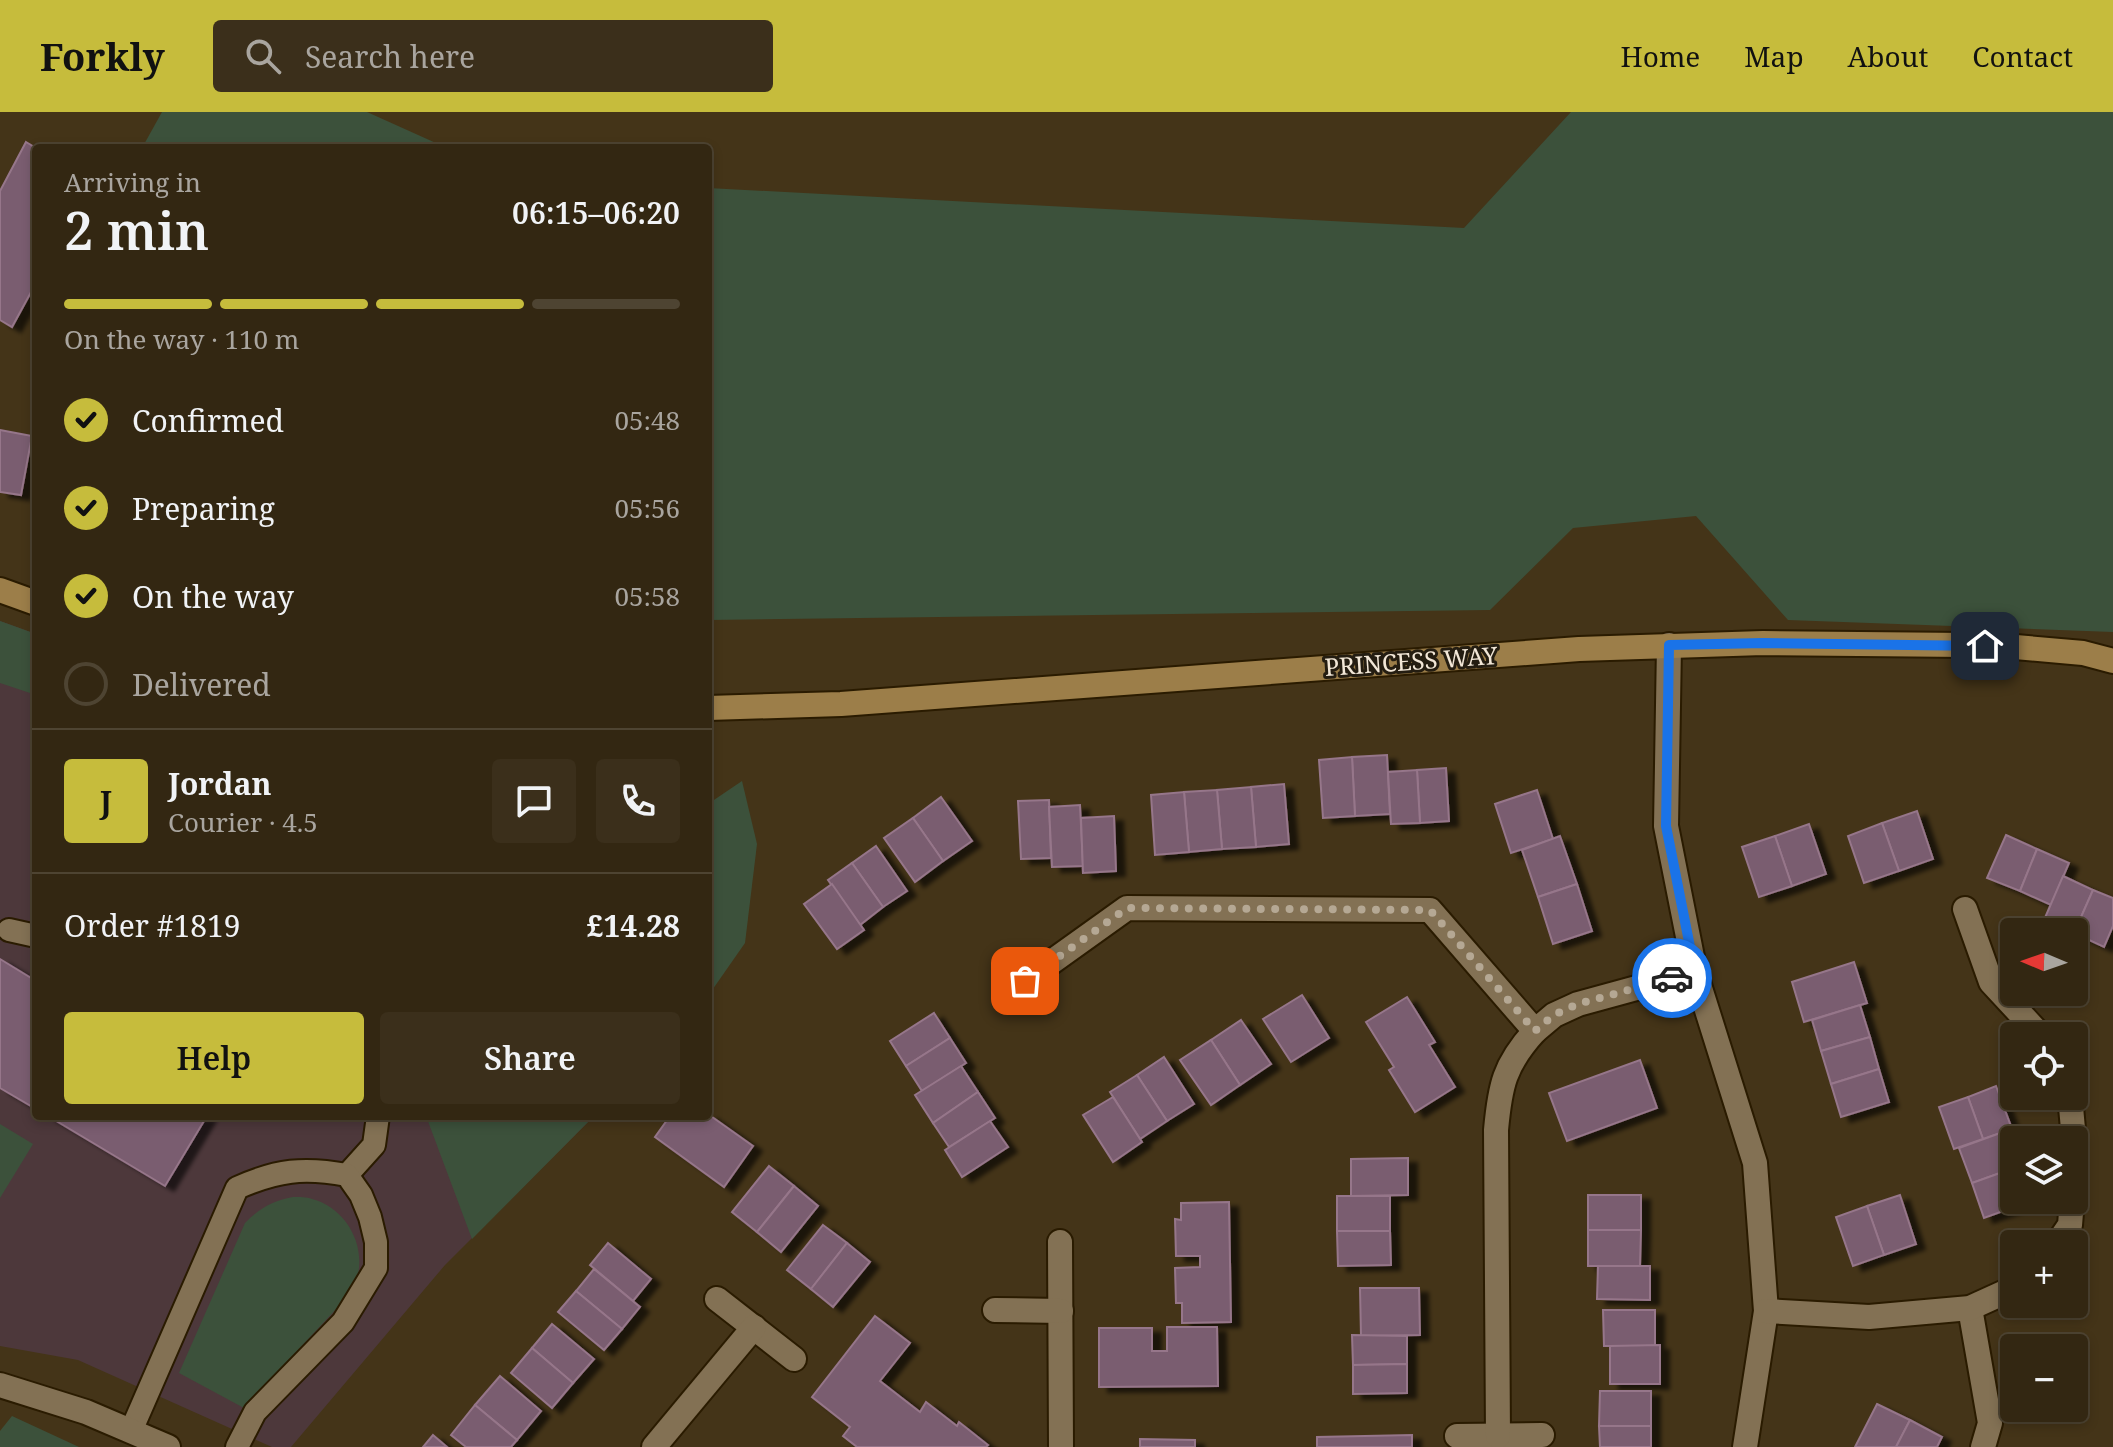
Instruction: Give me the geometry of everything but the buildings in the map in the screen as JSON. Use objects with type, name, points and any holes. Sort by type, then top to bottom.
[{"type":"street","points":[[0,590],[32,602]]},
{"type":"street","points":[[1669,645],[1666,826],[1695,972],[1755,1163],[1766,1311],[1745,1447]]},
{"type":"street","name":"PRINCESS WAY","points":[[712,708],[841,704],[1579,649],[1669,645],[2004,646],[2083,653],[2113,661]]},
{"type":"street","points":[[1025,981],[1127,908],[1430,910],[1535,1031]]},
{"type":"street","points":[[1965,909],[1991,982],[2028,1022]]},
{"type":"street","points":[[1498,1436],[1497,1117],[1508,1067],[1518,1049],[1554,1015],[1578,1004],[1695,972]]},
{"type":"street","points":[[1060,1242],[1061,1447]]},
{"type":"street","points":[[1766,1311],[1869,1317],[1970,1308],[2000,1294]]},
{"type":"street","points":[[717,1299],[794,1359]]},
{"type":"street","points":[[1970,1308],[1990,1423],[1983,1447]]},
{"type":"street","points":[[995,1310],[1061,1311]]},
{"type":"street","points":[[654,1447],[754,1327]]},
{"type":"street","points":[[0,1385],[86,1412],[168,1447]]},
{"type":"street","points":[[1457,1436],[1542,1435]]},
{"type":"lane","points":[[9,930],[32,935]]},
{"type":"lane","points":[[347,1175],[374,1145],[377,1120]]},
{"type":"lane","points":[[131,1431],[237,1188],[291,1170],[319,1170],[347,1175],[361,1195],[370,1217],[376,1242],[376,1268],[343,1322],[255,1412],[237,1447]]},
{"type":"shaded area","points":[[0,621],[32,633],[32,1120],[590,1120],[445,1265],[291,1447],[272,1447],[78,1360],[0,1346]]},
{"type":"green space","points":[[162,112],[367,112],[438,144],[144,144]]},
{"type":"green space","points":[[1571,112],[2113,112],[2113,632],[1788,620],[1696,516],[1573,528],[1490,610],[712,620],[712,188],[1464,228]]},
{"type":"green space","points":[[0,621],[32,633],[32,694],[0,683]]},
{"type":"green space","points":[[742,781],[757,844],[745,943],[712,990],[712,801]]},
{"type":"green space","points":[[427,1120],[590,1120],[472,1239]]},
{"type":"green space","points":[[0,1124],[33,1144],[0,1198]]},
{"type":"green space","points":[[293,1197],[323,1203],[342,1218],[355,1238],[358,1274],[351,1293],[244,1408],[179,1373],[245,1223],[267,1206]]},
{"type":"green space","points":[[12,1416],[79,1447],[0,1447],[0,1431]]},
{"type":"way so far","points":[[1025,981],[1127,908],[1430,910],[1535,1031],[1554,1015],[1578,1004],[1672,978]]},
{"type":"route","points":[[1672,978],[1695,972],[1666,826],[1669,645],[1985,646]]}]
